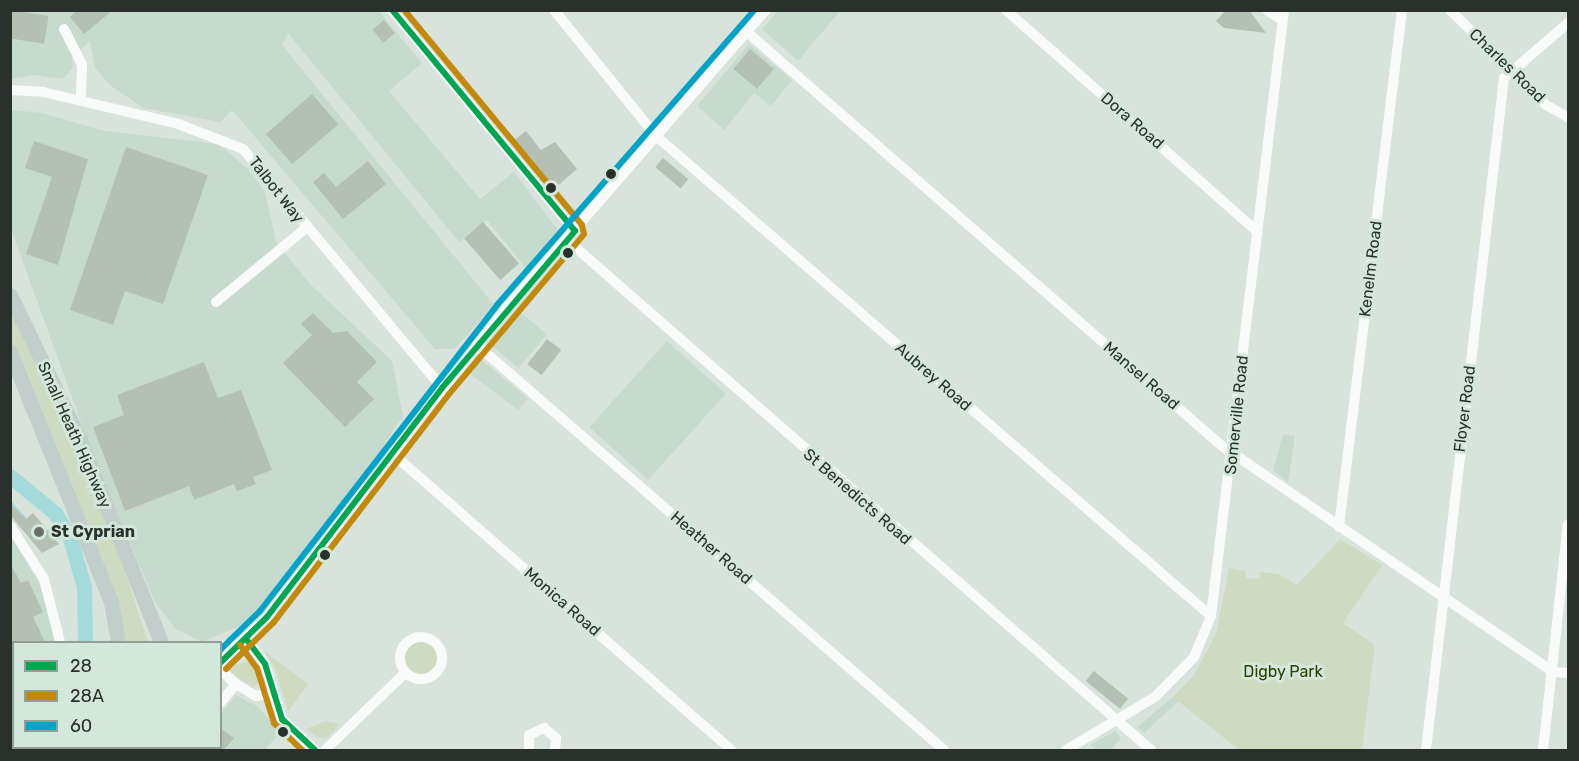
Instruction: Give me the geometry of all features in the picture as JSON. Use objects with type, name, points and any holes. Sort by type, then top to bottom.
[{"type":"highway","name":"Small Heath Highway","points":[[10,296],[79,438],[161,641]]},
{"type":"highway","name":"Small Heath Highway","points":[[10,352],[107,592],[118,641]]},
{"type":"street","points":[[393,10],[574,231]]},
{"type":"street","name":"Aubrey Road","points":[[554,10],[656,136],[1211,616]]},
{"type":"street","name":"Dora Road","points":[[1006,10],[1257,231]]},
{"type":"street","points":[[1268,10],[1283,15]]},
{"type":"street","name":"Kenelm Road","points":[[1339,527],[1402,10]]},
{"type":"street","name":"Charles Road","points":[[1450,10],[1546,105],[1569,117]]},
{"type":"street","points":[[271,694],[256,696],[236,684],[222,668],[477,345],[764,11]]},
{"type":"street","name":"Somerville Road","points":[[1066,750],[1118,722],[1179,675],[1194,657],[1211,616],[1283,15]]},
{"type":"street","points":[[1510,70],[1569,23]]},
{"type":"street","points":[[64,29],[82,64],[81,101]]},
{"type":"street","name":"Mansel Road","points":[[747,32],[1232,454],[1552,672]]},
{"type":"street","name":"Floyer Road","points":[[1426,750],[1504,78],[1510,70]]},
{"type":"street","name":"Talbot Way","points":[[10,90],[81,101],[178,124],[243,149],[306,228],[442,388]]},
{"type":"street","points":[[216,302],[306,228]]},
{"type":"street","name":"St Benedicts Road","points":[[567,240],[700,361],[1151,750]]},
{"type":"street","name":"Heather Road","points":[[477,345],[944,750]]},
{"type":"street","name":"Monica Road","points":[[392,453],[731,750]]},
{"type":"street","points":[[1543,750],[1569,524]]},
{"type":"street","points":[[11,527],[44,579],[60,641]]},
{"type":"street","points":[[418,636],[438,645],[442,661],[435,674],[423,680],[405,673],[399,654],[404,644],[418,636]]},
{"type":"street","points":[[222,646],[244,641]]},
{"type":"street","points":[[244,641],[265,664],[271,694],[282,719],[315,750]]},
{"type":"street","points":[[1552,672],[1569,673]]},
{"type":"street","points":[[325,750],[405,673]]},
{"type":"street","points":[[222,701],[236,684]]},
{"type":"street","points":[[529,750],[529,735],[544,728],[556,738],[555,750]]},
{"type":"shaded area","points":[[11,11],[379,11],[422,63],[389,91],[480,199],[514,172],[558,230],[526,268],[487,220],[459,242],[288,33],[282,45],[494,305],[454,349],[435,349],[232,110],[220,122],[143,108],[110,85],[95,68],[90,41],[72,58],[73,68],[62,79],[34,75],[11,79]]},
{"type":"shaded area","points":[[778,11],[840,11],[798,61],[762,29]]},
{"type":"shaded area","points":[[749,44],[792,80],[771,106],[754,93],[724,130],[697,106]]},
{"type":"shaded area","points":[[11,110],[42,113],[105,131],[218,144],[249,170],[265,192],[276,242],[310,284],[392,361],[403,416],[378,454],[247,623],[200,641],[176,629],[156,604],[94,458],[11,229]]},
{"type":"shaded area","points":[[520,312],[547,334],[519,368],[492,346]]},
{"type":"shaded area","points":[[667,341],[726,394],[648,480],[589,427]]},
{"type":"shaded area","points":[[481,359],[528,399],[518,410],[469,373]]},
{"type":"shaded area","points":[[1283,434],[1295,436],[1288,482],[1273,470]]},
{"type":"shaded area","points":[[10,533],[46,595],[57,641],[12,641],[12,749],[83,750],[11,750]]},
{"type":"shaded area","points":[[236,695],[257,706],[280,732],[265,750],[222,749],[222,713]]},
{"type":"shaded area","points":[[1173,697],[1179,701],[1144,733],[1137,727]]},
{"type":"shaded area","points":[[1115,731],[1121,738],[1111,750],[1097,750],[1090,745]]},
{"type":"green space","points":[[11,313],[108,520],[148,641],[126,641],[118,602],[11,340]]},
{"type":"green space","name":"Digby Park","points":[[1340,539],[1382,565],[1343,623],[1375,645],[1362,750],[1239,750],[1173,697],[1194,675],[1216,634],[1229,568],[1246,571],[1246,578],[1259,579],[1260,572],[1278,574],[1297,585]]},
{"type":"green space","points":[[421,640],[434,645],[439,658],[434,671],[421,676],[408,671],[403,658],[408,645]]},
{"type":"green space","points":[[264,651],[308,684],[288,712],[275,668]]},
{"type":"green space","points":[[253,659],[262,679],[253,688],[227,669]]},
{"type":"green space","points":[[326,721],[340,724],[328,737],[319,738],[306,729]]},
{"type":"building","points":[[10,10],[49,16],[44,44],[10,38]]},
{"type":"building","points":[[77,10],[113,10],[84,34],[70,17]]},
{"type":"building","points":[[1226,10],[1249,10],[1266,33],[1224,28],[1216,21]]},
{"type":"building","points":[[384,20],[395,33],[383,43],[373,30]]},
{"type":"building","points":[[750,49],[774,69],[757,89],[733,69]]},
{"type":"building","points":[[312,94],[338,124],[292,164],[266,134]]},
{"type":"building","points":[[526,131],[541,150],[555,142],[577,169],[554,189],[513,141]]},
{"type":"building","points":[[34,141],[88,159],[58,265],[26,254],[52,177],[25,168]]},
{"type":"building","points":[[126,147],[208,175],[163,304],[125,291],[113,325],[70,310]]},
{"type":"building","points":[[663,158],[688,179],[681,188],[655,167]]},
{"type":"building","points":[[368,161],[386,184],[343,219],[313,182],[324,173],[336,187]]},
{"type":"building","points":[[483,222],[519,264],[500,280],[464,238]]},
{"type":"building","points":[[313,313],[333,333],[347,331],[377,362],[357,382],[374,399],[345,427],[283,363],[312,335],[301,324]]},
{"type":"building","points":[[547,339],[561,350],[541,375],[527,364]]},
{"type":"building","points":[[204,362],[218,398],[241,390],[272,470],[253,477],[256,484],[237,491],[234,484],[194,500],[189,486],[125,511],[93,427],[124,415],[117,395]]},
{"type":"building","name":"St Cyprian","points":[[10,503],[26,519],[33,513],[59,544],[42,553],[10,515]]},
{"type":"building","points":[[10,563],[21,583],[28,580],[43,612],[33,617],[45,641],[10,642]]},
{"type":"building","points":[[1094,671],[1128,699],[1120,709],[1086,681]]},
{"type":"building","points":[[222,729],[234,738],[224,750],[220,750],[222,749]]},
{"type":"waterway","points":[[10,476],[55,513],[69,535],[84,587],[85,641]]},
{"type":"waterway","points":[[10,501],[28,521]]},
{"type":"waterway","points":[[45,530],[69,535]]},
{"type":"transit line","name":"28","points":[[222,661],[267,617],[442,388],[575,231],[392,10]]},
{"type":"transit line","name":"28A","points":[[226,669],[274,622],[449,394],[584,234],[582,225],[404,10]]},
{"type":"transit line","name":"60","points":[[222,648],[260,611],[497,305],[754,10]]},
{"type":"transit line","name":"28","points":[[247,640],[265,664],[282,719],[315,750]]},
{"type":"transit line","name":"28A","points":[[240,645],[257,668],[274,723],[302,750]]},
{"type":"place","name":"St Cyprian","points":[[39,532]]}]
